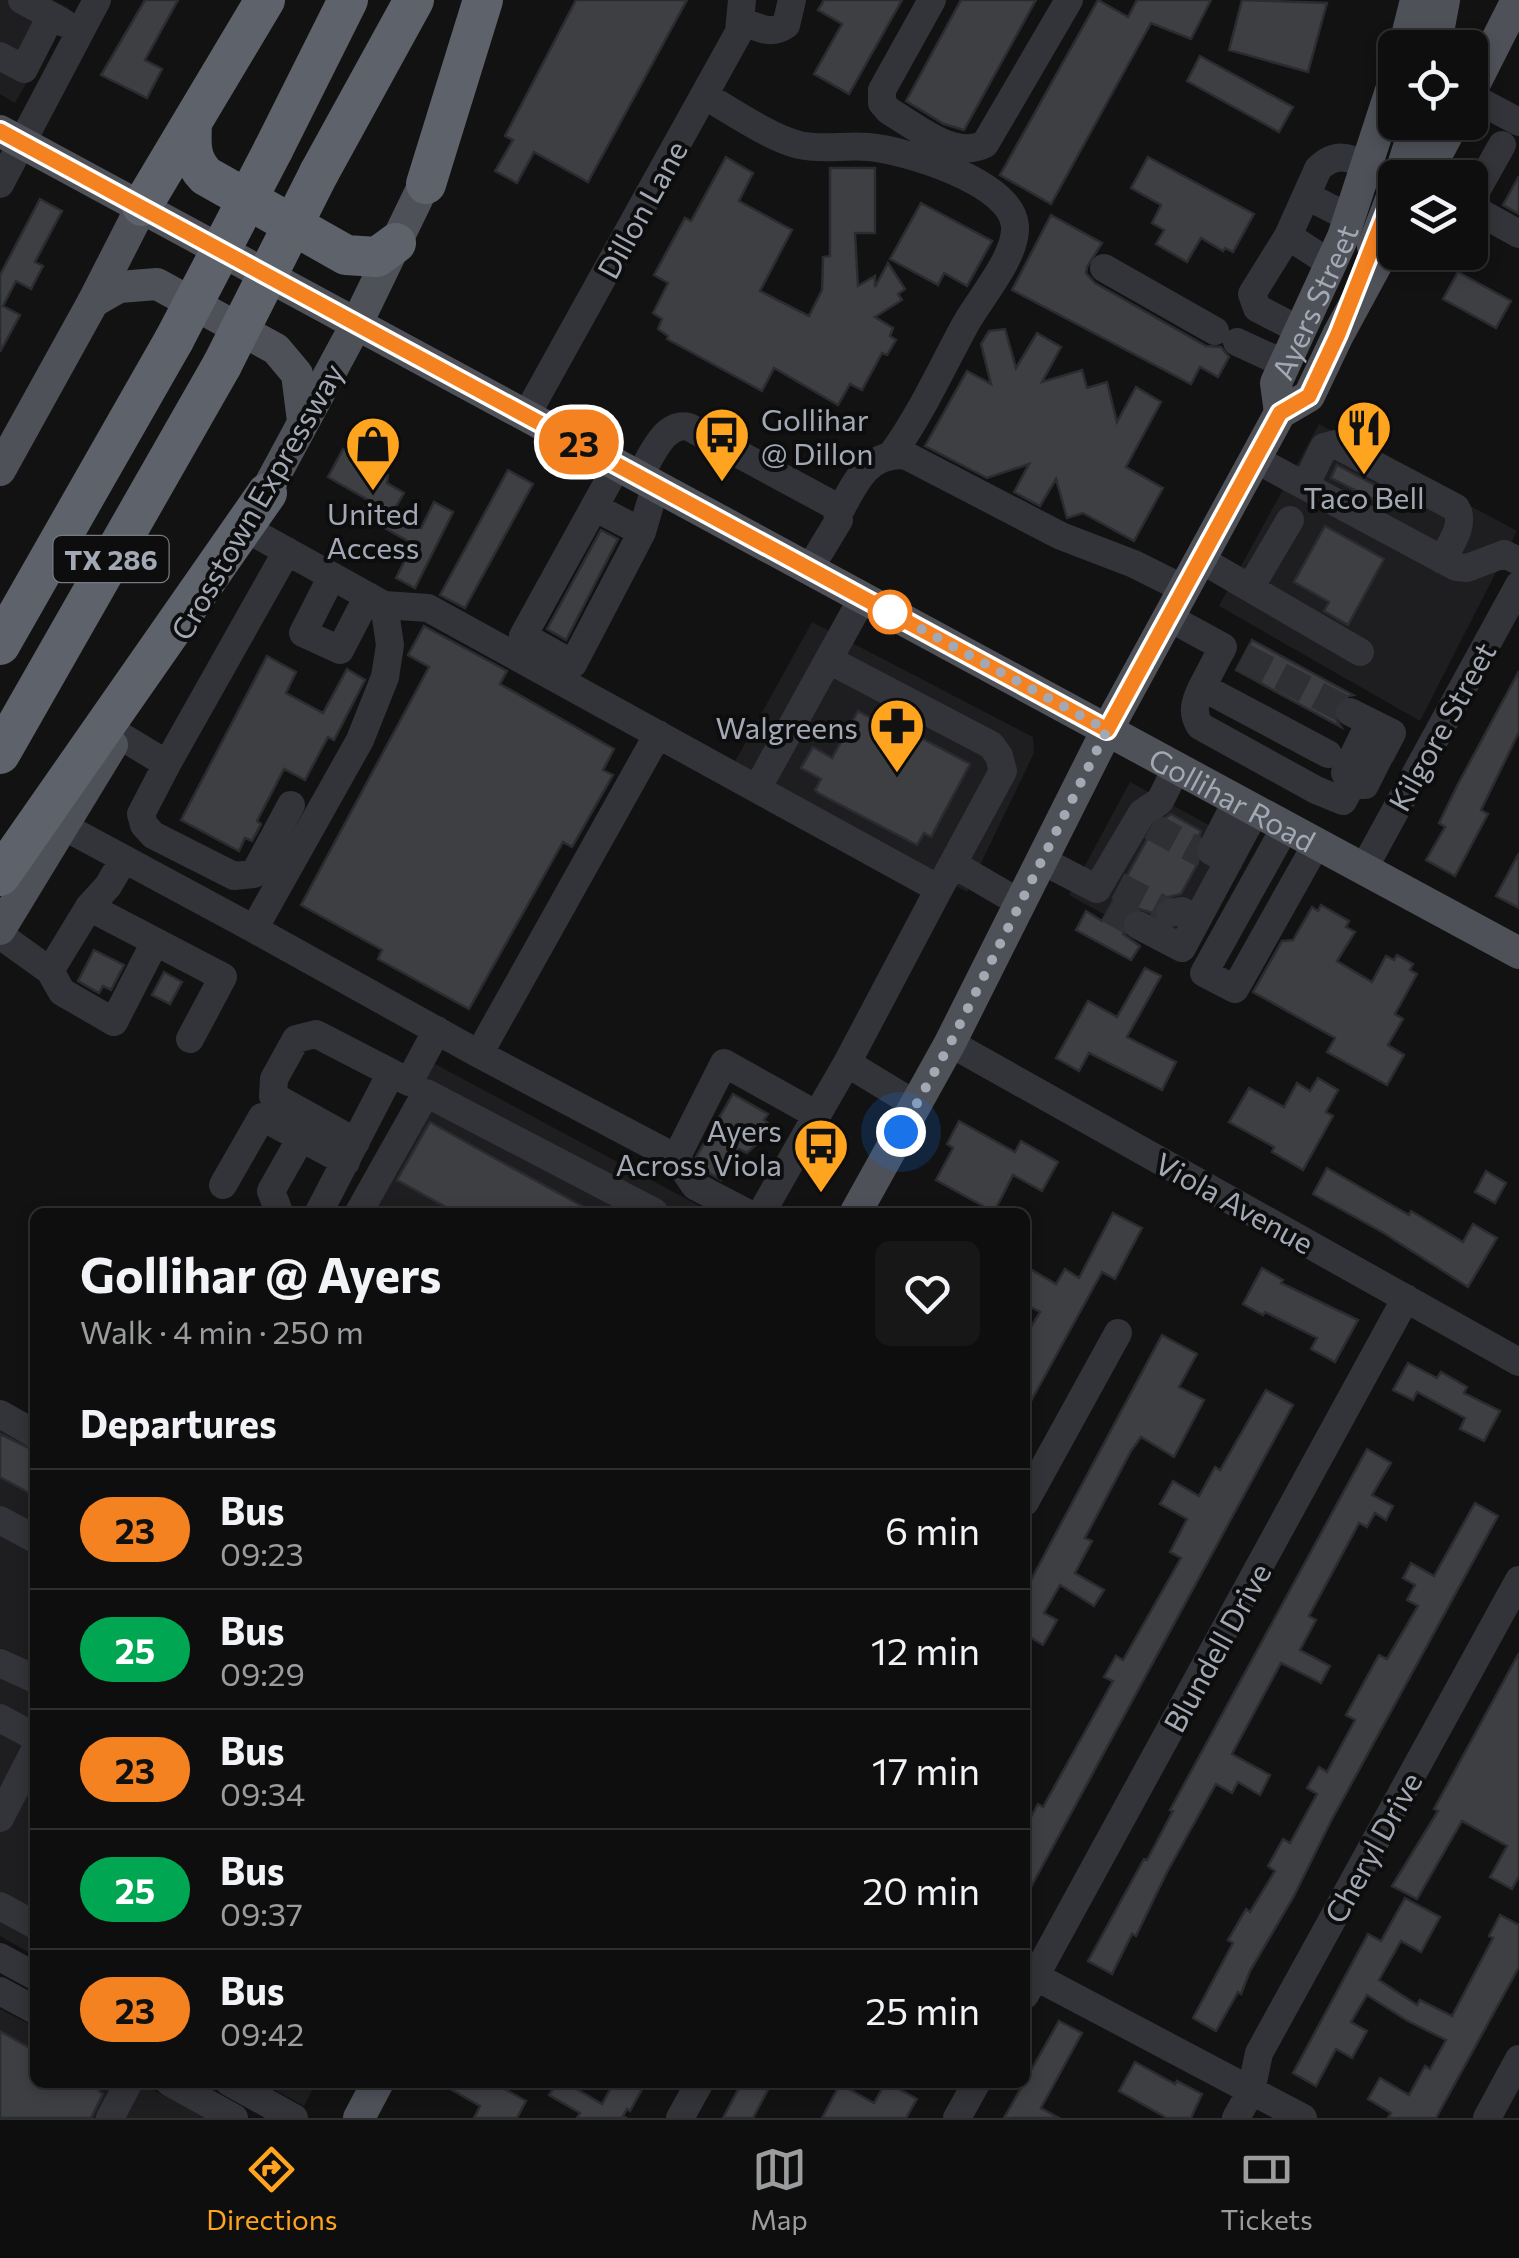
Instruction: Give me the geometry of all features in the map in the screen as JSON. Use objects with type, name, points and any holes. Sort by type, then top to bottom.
[{"type":"highway","points":[[142,206],[265,0]]},
{"type":"highway","name":"TX 286","points":[[0,645],[174,340],[348,0]]},
{"type":"highway","name":"TX 286","points":[[0,754],[222,364],[414,0]]},
{"type":"highway","points":[[426,184],[482,0]]},
{"type":"highway","points":[[192,123],[190,145],[195,165],[206,176],[346,255],[377,257],[396,243]]},
{"type":"highway","points":[[0,876],[267,492]]},
{"type":"main road","name":"Crosstown Expressway","points":[[0,932],[267,492],[426,184],[504,0]]},
{"type":"main road","points":[[1488,59],[1517,0]]},
{"type":"main road","points":[[1415,30],[1433,1]]},
{"type":"main road","points":[[1433,1],[1434,30]]},
{"type":"main road","name":"Ayers Street","points":[[1280,413],[1276,383],[1350,218],[1378,133]]},
{"type":"main road","name":"Gollihar Road","points":[[11,137],[1519,952]]},
{"type":"main road","points":[[0,470],[142,206]]},
{"type":"main road","points":[[1338,334],[1378,232]]},
{"type":"main road","name":"Ayers Street","points":[[858,1208],[950,1044],[1107,730],[1280,413],[1309,396],[1378,261]]},
{"type":"main road","points":[[93,302],[118,287],[157,284],[259,340],[288,360],[297,374],[303,421]]},
{"type":"main road","points":[[359,2118],[375,2088]]},
{"type":"street","points":[[22,0],[80,32]]},
{"type":"street","points":[[0,184],[11,137],[97,0]]},
{"type":"street","points":[[741,10],[766,30],[777,31],[786,25],[792,0]]},
{"type":"street","points":[[932,0],[882,90],[882,103],[889,112],[955,148],[973,150],[985,144],[1069,0]]},
{"type":"street","name":"Dillon Lane","points":[[526,414],[739,32],[741,10]]},
{"type":"street","points":[[0,56],[24,68],[51,16]]},
{"type":"street","points":[[704,95],[800,145],[902,151],[940,165],[1005,201],[1012,210],[1015,225],[1010,250],[964,326],[932,393],[892,454],[862,471],[810,568]]},
{"type":"street","points":[[1488,112],[1514,136],[1488,177]]},
{"type":"street","points":[[1301,330],[1257,308],[1252,294],[1288,236],[1318,169],[1326,161],[1348,157],[1368,165]]},
{"type":"street","points":[[1307,196],[1350,218]]},
{"type":"street","points":[[1488,216],[1519,234]]},
{"type":"street","points":[[1288,236],[1331,264]]},
{"type":"street","points":[[1104,268],[1226,336],[1286,364]]},
{"type":"street","points":[[638,474],[642,532],[573,664],[523,636],[594,507],[638,474],[669,430],[679,424],[835,506],[839,513]]},
{"type":"street","points":[[1305,486],[1324,447],[1335,444],[1376,464],[1456,508],[1460,524],[1442,560]]},
{"type":"street","points":[[892,454],[905,455],[1061,536],[1134,564],[1233,652],[1202,687],[1194,704],[1194,716],[1200,726],[1342,801],[1352,784],[1345,774],[1371,739]]},
{"type":"street","points":[[1255,459],[1442,560],[1467,568],[1504,554],[1519,561]]},
{"type":"street","points":[[594,507],[642,532]]},
{"type":"street","points":[[1250,588],[1290,520]]},
{"type":"street","points":[[246,528],[376,600],[428,608],[939,890]]},
{"type":"street","points":[[287,551],[141,814],[144,825],[162,839],[234,876],[244,876],[254,874],[291,806]]},
{"type":"street","points":[[1200,559],[1360,652]]},
{"type":"street","points":[[332,576],[303,633],[340,650],[376,600]]},
{"type":"street","name":"Kilgore Street","points":[[1364,868],[1519,585]]},
{"type":"street","points":[[758,789],[863,597]]},
{"type":"street","points":[[254,929],[360,740],[386,678],[390,645],[376,600]]},
{"type":"street","points":[[764,1208],[847,1063],[1003,771],[999,756],[990,745],[829,660]]},
{"type":"street","points":[[1202,687],[1328,754]]},
{"type":"street","points":[[479,1054],[658,734]]},
{"type":"street","points":[[119,735],[167,764]]},
{"type":"street","points":[[1041,860],[1112,884],[1177,767]]},
{"type":"street","points":[[1138,924],[1182,948],[1182,911],[1213,852],[1247,805]]},
{"type":"street","points":[[63,826],[676,1158],[695,1186],[754,1208]]},
{"type":"street","points":[[1286,826],[1204,973],[1235,990],[1317,843]]},
{"type":"street","points":[[50,970],[89,907],[162,839]]},
{"type":"street","points":[[954,864],[1020,903]]},
{"type":"street","points":[[89,907],[223,977],[190,1039]]},
{"type":"street","points":[[0,932],[50,970],[62,992],[114,1022],[154,942]]},
{"type":"street","points":[[222,1185],[267,1107],[274,1079],[296,1039],[316,1034],[409,1082],[437,1030]]},
{"type":"street","name":"Viola Avenue","points":[[950,1044],[1519,1362]]},
{"type":"street","points":[[676,1158],[724,1063],[817,1115]]},
{"type":"street","points":[[847,1063],[916,1105]]},
{"type":"street","points":[[321,1208],[392,1073]]},
{"type":"street","points":[[371,1208],[422,1096],[430,1093],[646,1208]]},
{"type":"street","points":[[267,1107],[301,1138],[351,1152]]},
{"type":"street","points":[[267,1107],[351,1152]]},
{"type":"street","points":[[277,1208],[271,1191],[301,1138]]},
{"type":"street","name":"Blundell Drive","points":[[1030,1977],[1406,1298]]},
{"type":"street","points":[[1030,1493],[1118,1334]]},
{"type":"street","points":[[0,1414],[30,1431]]},
{"type":"street","points":[[0,1520],[30,1536]]},
{"type":"street","name":"Cheryl Drive","points":[[1236,2118],[1250,2091],[1259,2053],[1519,1580]]},
{"type":"street","points":[[0,1663],[30,1677]]},
{"type":"street","points":[[0,1718],[30,1733]]},
{"type":"street","points":[[0,1818],[30,1761]]},
{"type":"street","points":[[0,1906],[30,1922]]},
{"type":"street","points":[[0,1957],[30,1973]]},
{"type":"street","points":[[1030,1982],[1303,2118]]},
{"type":"street","points":[[0,1991],[30,2007]]},
{"type":"street","points":[[1487,2118],[1519,2060]]},
{"type":"street","points":[[110,2118],[126,2088]]},
{"type":"street","points":[[180,2088],[234,2118]]},
{"type":"street","points":[[240,2088],[294,2118]]},
{"type":"street","points":[[680,2118],[697,2088]]},
{"type":"street","points":[[958,2118],[974,2088]]},
{"type":"shaded area","points":[[0,0],[53,0],[69,8],[15,103],[0,94]]},
{"type":"shaded area","points":[[1319,424],[1517,531],[1420,721],[1219,606]]},
{"type":"shaded area","points":[[812,622],[1033,737],[1034,753],[967,892],[733,765]]},
{"type":"shaded area","points":[[1130,782],[1249,847],[1187,960],[1069,895]]},
{"type":"shaded area","points":[[435,1064],[704,1208],[349,1208],[413,1091]]},
{"type":"shaded area","points":[[0,1407],[30,1423],[30,1953],[0,1936]]},
{"type":"shaded area","points":[[0,2009],[30,2024],[30,2088],[150,2088],[208,2118],[0,2118]]},
{"type":"shaded area","points":[[271,2088],[313,2088],[304,2106]]},
{"type":"building","points":[[145,0],[178,0],[145,60],[162,69],[147,98],[101,75]]},
{"type":"building","points":[[576,0],[687,0],[588,182],[534,152],[517,183],[495,171],[513,140],[505,136]]},
{"type":"building","points":[[824,0],[902,0],[849,94],[814,74],[842,24],[818,10]]},
{"type":"building","points":[[961,0],[1036,0],[964,130],[944,124],[906,101]]},
{"type":"building","points":[[1098,0],[1128,17],[1137,0],[1211,0],[1191,39],[1151,23],[1051,204],[1000,175]]},
{"type":"building","points":[[1242,0],[1327,3],[1308,72],[1229,50]]},
{"type":"building","points":[[1200,56],[1293,107],[1279,132],[1187,81]]},
{"type":"building","points":[[726,157],[753,173],[739,201],[792,230],[760,291],[809,316],[822,290],[823,257],[830,256],[830,168],[875,168],[875,233],[855,233],[858,286],[875,276],[875,287],[888,263],[905,289],[898,294],[902,300],[875,317],[893,328],[890,336],[896,340],[887,355],[882,353],[862,390],[850,384],[838,405],[774,368],[762,391],[667,339],[658,329],[662,319],[653,313],[668,283],[654,275],[685,218],[691,221]]},
{"type":"building","points":[[1148,157],[1254,214],[1233,252],[1225,248],[1223,251],[1201,238],[1187,262],[1156,244],[1164,230],[1152,223],[1161,205],[1131,188]]},
{"type":"building","points":[[1519,176],[1519,214],[1503,205]]},
{"type":"building","points":[[40,199],[62,211],[35,262],[43,266],[31,289],[16,281],[3,306],[20,315],[0,352],[0,275]]},
{"type":"building","points":[[921,203],[992,241],[967,286],[944,273],[938,285],[890,259]]},
{"type":"building","points":[[1051,215],[1102,243],[1087,267],[1086,273],[1095,283],[1206,346],[1221,347],[1229,357],[1218,377],[1200,367],[1191,384],[1012,290]]},
{"type":"building","points":[[1458,272],[1511,301],[1496,328],[1443,299]]},
{"type":"building","points":[[1005,329],[1016,368],[1037,333],[1061,347],[1042,382],[1082,370],[1087,388],[1107,382],[1117,422],[1136,387],[1161,402],[1126,467],[1163,488],[1134,541],[1083,513],[1067,518],[1056,479],[1040,506],[1014,492],[1029,464],[987,478],[925,446],[967,371],[991,384],[981,344],[989,331]]},
{"type":"building","points":[[343,449],[388,475],[387,483],[404,493],[393,512],[421,528],[434,502],[453,512],[415,588],[396,578],[413,544],[367,518],[369,515],[362,511],[368,500],[328,477]]},
{"type":"building","points":[[1337,465],[1391,494],[1385,505],[1331,478]]},
{"type":"building","points":[[508,470],[533,484],[465,608],[440,595]]},
{"type":"building","points":[[1325,526],[1384,559],[1348,625],[1324,611],[1329,602],[1294,582]]},
{"type":"building","points":[[601,530],[618,539],[566,640],[547,629]]},
{"type":"building","points":[[424,626],[507,671],[500,684],[614,749],[603,770],[613,775],[572,847],[563,842],[469,1009],[378,959],[382,950],[301,905],[429,667],[408,655]]},
{"type":"building","points":[[1252,640],[1353,695],[1341,697],[1334,705],[1333,714],[1341,727],[1236,670]]},
{"type":"building","points":[[267,656],[296,672],[286,693],[323,713],[347,669],[365,680],[334,740],[328,737],[305,780],[284,769],[257,821],[261,824],[252,841],[245,838],[239,851],[181,820]]},
{"type":"building","points":[[1519,671],[1519,732],[1481,810],[1488,814],[1455,876],[1426,860],[1445,827],[1439,823],[1458,784]]},
{"type":"building","points":[[858,711],[891,729],[895,724],[970,764],[931,837],[924,833],[917,845],[818,793],[815,790],[821,779],[801,768],[813,747],[832,758]]},
{"type":"building","points":[[1171,814],[1201,831],[1194,851],[1198,863],[1181,894],[1160,899],[1153,913],[1136,908],[1123,916],[1123,934],[1140,946],[1131,960],[1076,930],[1086,911],[1102,921],[1155,825]]},
{"type":"building","points":[[1519,853],[1519,908],[1496,896]]},
{"type":"building","points":[[1321,905],[1349,921],[1346,927],[1355,932],[1337,961],[1372,982],[1386,956],[1394,960],[1397,955],[1413,964],[1410,970],[1417,974],[1395,1014],[1403,1019],[1388,1045],[1404,1055],[1387,1085],[1327,1052],[1335,1038],[1253,992],[1282,941],[1293,940],[1312,907],[1318,911]]},
{"type":"building","points":[[94,950],[124,965],[111,990],[103,986],[99,993],[78,981]]},
{"type":"building","points":[[1145,968],[1161,976],[1127,1037],[1176,1062],[1162,1090],[1089,1053],[1079,1071],[1056,1058],[1088,1001],[1117,1017]]},
{"type":"building","points":[[164,972],[182,982],[170,1004],[152,995]]},
{"type":"building","points":[[1318,1078],[1338,1090],[1326,1112],[1333,1116],[1303,1170],[1272,1152],[1274,1147],[1229,1122],[1249,1088],[1284,1107],[1297,1083],[1310,1091]]},
{"type":"building","points":[[733,1094],[768,1114],[764,1120],[770,1125],[747,1153],[739,1149],[721,1180],[706,1171],[696,1157]]},
{"type":"building","points":[[959,1121],[1015,1152],[1021,1141],[1058,1162],[1042,1191],[1013,1175],[996,1208],[987,1208],[936,1180],[953,1148],[947,1144]]},
{"type":"building","points":[[430,1122],[586,1208],[448,1208],[397,1180]]},
{"type":"building","points":[[1327,1168],[1463,1242],[1473,1224],[1497,1238],[1468,1287],[1313,1194]]},
{"type":"building","points":[[1486,1171],[1506,1183],[1495,1203],[1475,1192]]},
{"type":"building","points":[[1113,1213],[1142,1228],[1115,1279],[1102,1272],[1030,1403],[1030,1329],[1040,1312],[1030,1307],[1030,1269],[1056,1284],[1065,1269],[1079,1278]]},
{"type":"building","points":[[1262,1268],[1283,1280],[1281,1283],[1358,1320],[1335,1362],[1311,1349],[1317,1338],[1243,1304]]},
{"type":"building","points":[[1162,1335],[1197,1354],[1179,1387],[1204,1400],[1174,1457],[1141,1437],[1085,1538],[1092,1541],[1075,1573],[1104,1590],[1094,1606],[1060,1585],[1044,1613],[1057,1620],[1043,1645],[1030,1637],[1030,1582]]},
{"type":"building","points":[[1408,1363],[1437,1378],[1441,1372],[1467,1387],[1464,1393],[1500,1411],[1484,1441],[1460,1429],[1465,1418],[1417,1392],[1413,1400],[1393,1390]]},
{"type":"building","points":[[1266,1390],[1293,1405],[1030,1889],[1030,1819],[1038,1804],[1043,1807],[1113,1681],[1104,1677],[1116,1656],[1123,1660],[1181,1558],[1170,1552],[1187,1519],[1160,1504],[1173,1481],[1199,1496],[1215,1467],[1220,1470]]},
{"type":"building","points":[[0,1434],[30,1449],[30,1493],[0,1477]]},
{"type":"building","points":[[1367,1449],[1391,1463],[1372,1495],[1393,1506],[1386,1520],[1375,1513],[1367,1527],[1359,1523],[1309,1616],[1316,1620],[1300,1650],[1330,1666],[1321,1683],[1281,1663],[1232,1754],[1270,1775],[1260,1795],[1238,1782],[1232,1793],[1216,1784],[1112,1974],[1088,1961],[1144,1859],[1147,1860],[1173,1811],[1170,1810]]},
{"type":"building","points":[[1475,1503],[1498,1516],[1241,1994],[1238,1992],[1216,2031],[1193,2018],[1233,1943],[1228,1940],[1275,1871],[1268,1866],[1283,1839],[1290,1843],[1317,1794],[1307,1788],[1319,1767],[1327,1772],[1355,1720],[1346,1715],[1379,1655],[1387,1659],[1418,1606],[1407,1600],[1415,1585],[1403,1578],[1411,1563],[1434,1576]]},
{"type":"building","points":[[1519,1653],[1519,1876],[1512,1889],[1490,1877],[1507,1846],[1462,1821],[1417,1899],[1392,1886],[1438,1811],[1434,1809]]},
{"type":"building","points":[[1405,1898],[1440,1917],[1421,1952],[1401,1941],[1379,1980],[1417,2005],[1420,2000],[1452,2016],[1493,1938],[1489,1936],[1500,1915],[1519,1925],[1519,1967],[1436,2118],[1388,2118],[1391,2113],[1368,2099],[1380,2078],[1409,2095],[1446,2040],[1367,1995],[1351,2022],[1367,2031],[1352,2058],[1336,2049],[1316,2086],[1293,2073],[1368,1934],[1381,1941]]},
{"type":"building","points":[[1059,2021],[1082,2033],[1041,2108],[1059,2118],[1004,2118],[1021,2088],[1030,2088],[1030,2072]]},
{"type":"building","points":[[0,2031],[30,2048],[30,2088],[100,2088],[103,2094],[91,2118],[0,2118]]},
{"type":"building","points":[[1135,2062],[1202,2094],[1191,2118],[1167,2118],[1119,2091]]},
{"type":"building","points":[[448,2088],[503,2088],[526,2101],[517,2118],[474,2118],[480,2106]]},
{"type":"building","points":[[553,2088],[575,2088],[602,2104],[611,2088],[643,2088],[623,2116],[626,2118],[577,2118],[580,2113],[549,2095]]},
{"type":"building","points":[[739,2088],[769,2088],[753,2118],[723,2118]]},
{"type":"building","points":[[838,2088],[847,2088],[874,2103],[883,2088],[897,2088],[917,2099],[906,2118],[822,2118]]},
{"type":"tunnel","points":[[1243,657],[1350,712]]},
{"type":"tunnel","points":[[1151,826],[1203,854]]},
{"type":"tunnel","points":[[1118,886],[1170,913]]},
{"type":"tunnel","points":[[1109,909],[1138,925]]},
{"type":"bus line","name":"23","points":[[0,131],[1107,730],[1280,413],[1309,396],[1378,232]]},
{"type":"place","name":"Taco Bell","points":[[1364,477]]},
{"type":"place","name":"Gollihar @ Dillon","points":[[722,484]]},
{"type":"place","name":"United Access","points":[[373,493]]},
{"type":"place","name":"Walgreens","points":[[897,775]]},
{"type":"place","name":"Ayers Across Viola","points":[[821,1195]]},
{"type":"route","points":[[890,612],[1107,730],[950,1044],[901,1132]]}]
